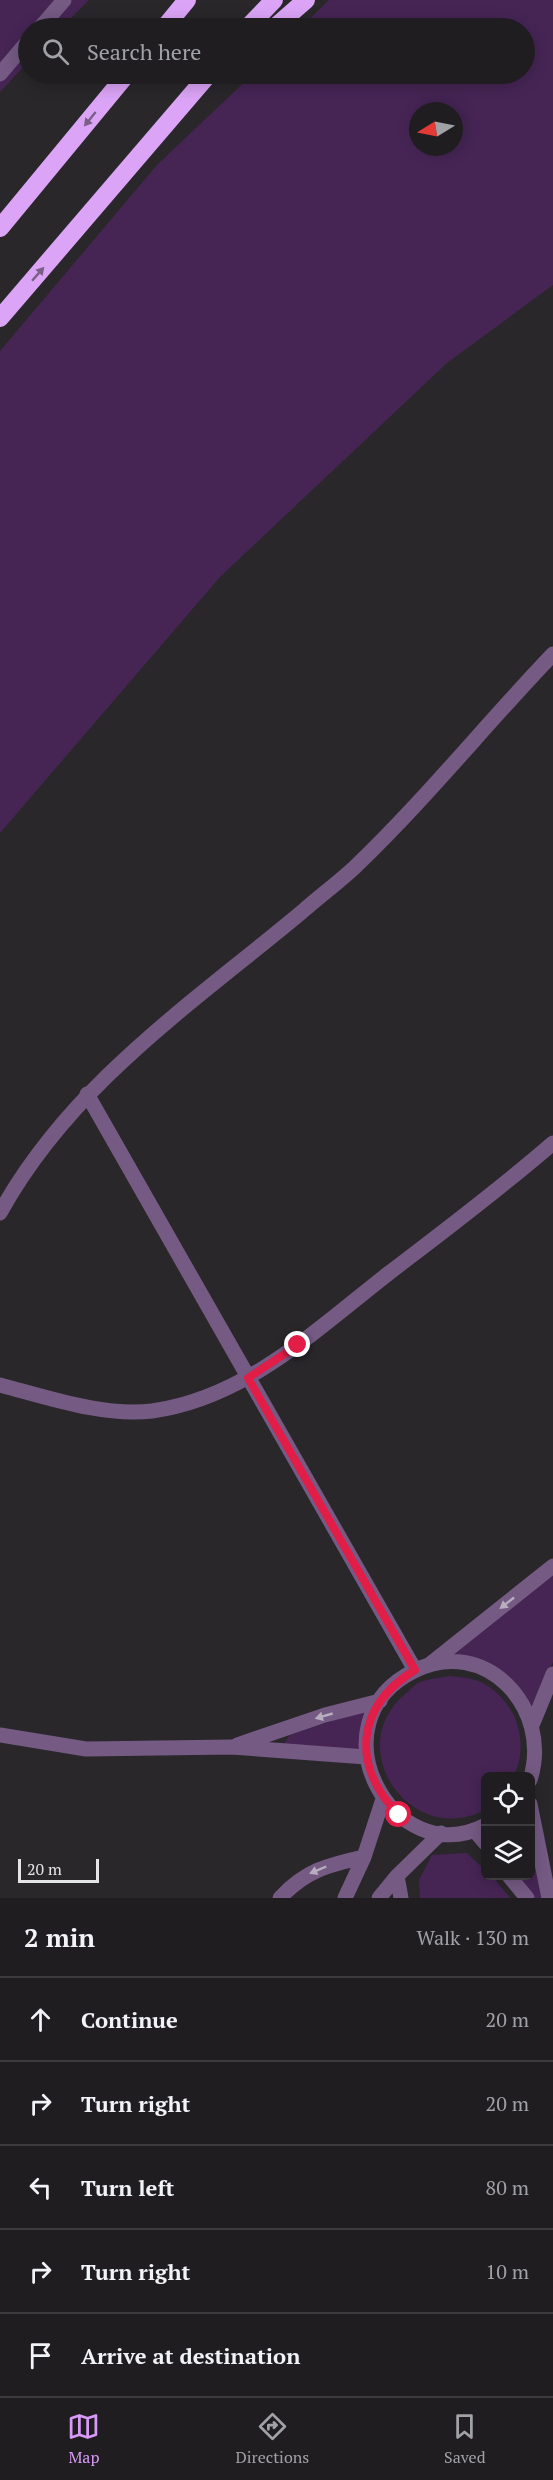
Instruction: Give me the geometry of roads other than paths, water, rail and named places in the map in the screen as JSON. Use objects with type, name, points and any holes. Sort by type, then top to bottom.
[{"type":"highway","points":[[172,18],[187,0]]},
{"type":"highway","points":[[257,18],[274,0]]},
{"type":"highway","points":[[285,18],[306,0]]},
{"type":"highway","points":[[0,228],[119,84]]},
{"type":"highway","points":[[0,318],[200,84]]},
{"type":"highway","points":[[163,127],[212,84]]},
{"type":"lane","points":[[49,18],[64,0]]},
{"type":"lane","points":[[0,74],[18,53]]},
{"type":"lane","points":[[0,1213],[20,1176],[87,1094],[150,1035],[354,868],[422,798],[553,654]]},
{"type":"lane","points":[[87,1094],[415,1670]]},
{"type":"lane","points":[[0,1385],[102,1410],[151,1411],[204,1398],[248,1378],[298,1345],[510,1180],[553,1143]]},
{"type":"lane","points":[[480,1828],[441,1833],[419,1827],[399,1815],[383,1799],[372,1779],[366,1757],[369,1728],[380,1701],[401,1678],[430,1664],[553,1566]]},
{"type":"lane","points":[[430,1664],[456,1662],[481,1667],[504,1680],[522,1699],[533,1722],[537,1745],[533,1772]]},
{"type":"lane","points":[[533,1722],[553,1674]]},
{"type":"lane","points":[[232,1747],[325,1715],[380,1701]]},
{"type":"lane","points":[[0,1735],[86,1749],[232,1747],[366,1757]]},
{"type":"lane","points":[[345,1898],[364,1857],[383,1799]]},
{"type":"lane","points":[[535,1825],[549,1898]]},
{"type":"lane","points":[[379,1898],[397,1876],[441,1833]]},
{"type":"lane","points":[[280,1898],[296,1881],[316,1870],[364,1857]]},
{"type":"lane","points":[[397,1876],[401,1898]]},
{"type":"lane","points":[[513,1880],[526,1898]]}]
